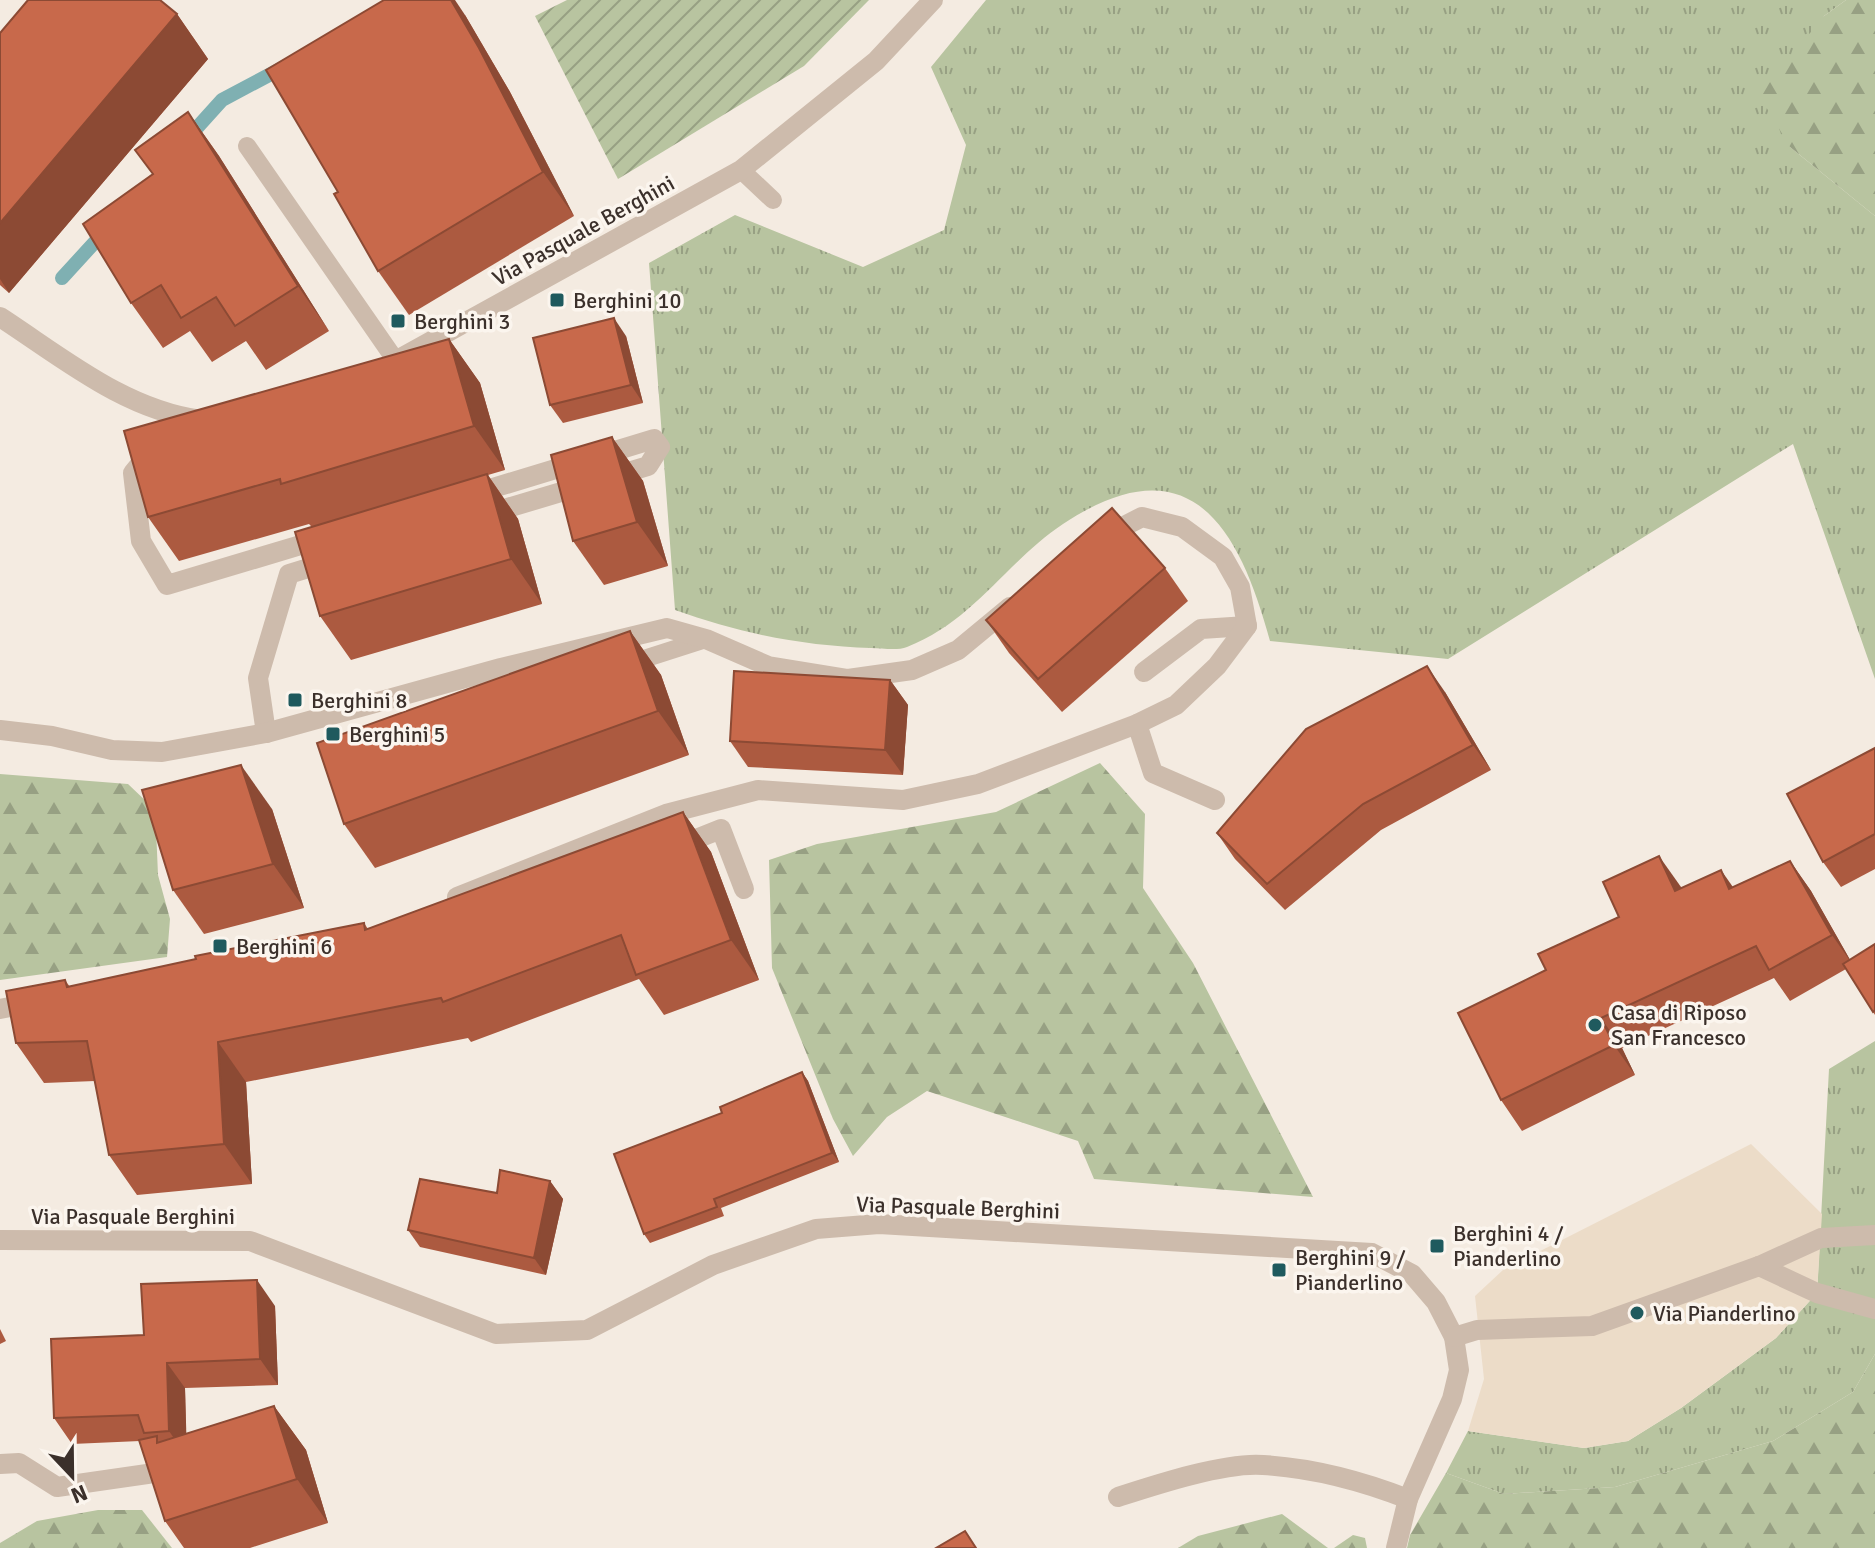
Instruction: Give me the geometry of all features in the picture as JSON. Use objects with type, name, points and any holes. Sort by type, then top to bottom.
[{"type":"street","name":"Via Pasquale Berghini","points":[[373,373],[741,170],[876,61],[933,0]]},
{"type":"street","points":[[0,317],[113,390],[166,415],[219,422],[196,442]]},
{"type":"street","points":[[456,499],[654,439],[660,447],[648,466],[468,520]]},
{"type":"street","points":[[172,447],[148,452],[133,473],[141,541],[167,585],[349,531]]},
{"type":"street","points":[[443,902],[666,814],[758,790],[903,800],[978,784],[1137,724],[1176,705],[1217,666],[1247,626],[1240,587],[1223,557],[1182,527],[1142,517],[1090,545]]},
{"type":"street","points":[[266,733],[258,678],[289,574],[349,556]]},
{"type":"street","points":[[0,730],[52,736],[112,750],[162,752],[266,733],[501,668],[667,628],[706,639],[768,666],[848,679],[912,670],[958,650],[1026,594]]},
{"type":"street","points":[[1144,672],[1201,629],[1247,626]]},
{"type":"street","points":[[1137,724],[1153,773],[1215,800]]},
{"type":"street","points":[[650,857],[721,829],[744,889]]},
{"type":"street","points":[[0,1009],[62,998]]},
{"type":"street","name":"Via Pasquale Berghini","points":[[0,1240],[250,1241],[496,1334],[587,1330],[713,1265],[816,1229],[879,1224],[1372,1253],[1412,1274],[1436,1302],[1454,1337],[1459,1370],[1452,1399],[1408,1499],[1396,1548]]},
{"type":"street","points":[[1454,1337],[1477,1330],[1592,1326],[1759,1266],[1821,1238],[1875,1235]]},
{"type":"street","points":[[1759,1266],[1817,1293],[1875,1309]]},
{"type":"street","points":[[0,1464],[19,1463],[57,1487],[182,1469]]},
{"type":"street","points":[[1118,1497],[1170,1480],[1261,1464],[1357,1480],[1408,1499]]},
{"type":"lane","points":[[247,146],[396,361]]},
{"type":"lane","points":[[741,170],[773,200]]},
{"type":"lane","points":[[603,673],[706,639]]},
{"type":"green space","points":[[567,0],[869,0],[804,66],[618,179],[535,16]]},
{"type":"green space","points":[[986,0],[1846,0],[1824,16],[1790,147],[1875,216],[1875,679],[1793,444],[1448,659],[1270,641],[1242,563],[1224,532],[1202,508],[1176,494],[1145,491],[1107,500],[1063,524],[952,622],[931,636],[903,648],[846,647],[796,641],[747,632],[675,610],[649,263],[735,215],[863,267],[944,230],[966,145],[931,67]]},
{"type":"green space","points":[[1846,0],[1875,0],[1875,216],[1790,147],[1759,95],[1824,16]]},
{"type":"green space","points":[[1100,763],[1145,814],[1143,888],[1193,963],[1313,1197],[1094,1179],[1078,1141],[927,1091],[887,1117],[853,1156],[833,1119],[772,968],[769,860],[817,844],[996,812]]},
{"type":"green space","points":[[0,774],[128,784],[149,804],[156,828],[158,875],[170,919],[167,957],[0,980]]},
{"type":"green space","points":[[1875,1041],[1875,1354],[1853,1392],[1773,1441],[1615,1487],[1504,1494],[1446,1473],[1468,1431],[1584,1448],[1628,1441],[1681,1408],[1776,1338],[1817,1293],[1829,1069]]},
{"type":"green space","points":[[1875,1354],[1875,1548],[1407,1548],[1410,1535],[1446,1473],[1504,1494],[1615,1487],[1773,1441],[1853,1392]]},
{"type":"green space","points":[[98,1510],[142,1510],[172,1548],[0,1548],[0,1543],[37,1521]]},
{"type":"green space","points":[[1282,1514],[1328,1548],[1178,1548],[1198,1536]]},
{"type":"green space","points":[[1353,1535],[1365,1538],[1367,1548],[1334,1548]]},
{"type":"shaded area","name":"Via Pianderlino","points":[[1751,1144],[1822,1214],[1817,1293],[1776,1338],[1681,1408],[1628,1441],[1584,1448],[1468,1431],[1484,1379],[1475,1296],[1503,1270]]},
{"type":"building","points":[[28,0],[160,0],[177,14],[0,223],[0,33]]},
{"type":"building","points":[[384,0],[451,0],[543,172],[378,271],[334,194],[338,192],[266,70]]},
{"type":"building","points":[[188,112],[298,286],[235,326],[216,297],[181,318],[161,285],[131,303],[83,224],[153,174],[135,150]]},
{"type":"building","points":[[614,318],[631,385],[550,405],[533,338]]},
{"type":"building","points":[[449,339],[474,426],[281,484],[280,479],[148,517],[124,431]]},
{"type":"building","points":[[612,437],[637,522],[573,541],[551,455]]},
{"type":"building","points":[[487,474],[511,559],[320,616],[295,532]]},
{"type":"building","points":[[1112,508],[1165,568],[1038,679],[986,620]]},
{"type":"building","points":[[630,631],[658,711],[344,824],[317,743]]},
{"type":"building","points":[[1427,666],[1473,745],[1363,804],[1267,884],[1217,833],[1306,729]]},
{"type":"building","points":[[734,671],[890,680],[885,750],[730,741]]},
{"type":"building","points":[[1875,748],[1875,834],[1823,862],[1787,794]]},
{"type":"building","points":[[241,765],[273,864],[173,890],[142,790]]},
{"type":"building","points":[[683,812],[731,940],[636,975],[621,935],[443,1002],[441,998],[218,1042],[224,1144],[109,1155],[87,1041],[16,1043],[6,991],[65,980],[67,987],[196,959],[195,956],[364,923],[365,930]]},
{"type":"building","points":[[1659,856],[1675,891],[1721,870],[1729,889],[1790,861],[1832,935],[1769,970],[1756,946],[1601,1018],[1614,1045],[1501,1100],[1458,1013],[1546,970],[1538,954],[1619,917],[1603,882]]},
{"type":"building","points":[[1875,944],[1875,1010],[1873,1012],[1843,964]]},
{"type":"building","points":[[802,1072],[832,1153],[714,1199],[717,1207],[644,1234],[614,1154],[722,1113],[720,1107]]},
{"type":"building","points":[[500,1170],[550,1181],[534,1258],[408,1230],[420,1179],[497,1193]]},
{"type":"building","points":[[257,1280],[260,1359],[167,1363],[169,1431],[144,1433],[138,1415],[54,1418],[51,1339],[144,1335],[141,1284]]},
{"type":"building","points":[[274,1406],[297,1479],[165,1521],[139,1440],[157,1436],[157,1443]]},
{"type":"building","points":[[965,1531],[976,1548],[936,1548]]},
{"type":"waterway","points":[[185,141],[222,100],[286,66]]},
{"type":"waterway","points":[[62,278],[105,231]]},
{"type":"place","name":"Berghini 10","points":[[557,300]]},
{"type":"place","name":"Berghini 3","points":[[398,321]]},
{"type":"place","name":"Berghini 8","points":[[295,700]]},
{"type":"place","name":"Berghini 5","points":[[333,734]]},
{"type":"place","name":"Berghini 6","points":[[220,946]]},
{"type":"place","name":"Casa di Riposo San Francesco","points":[[1595,1025]]},
{"type":"place","name":"Berghini 4 / Pianderlino","points":[[1437,1246]]},
{"type":"place","name":"Berghini 9 / Pianderlino","points":[[1279,1270]]},
{"type":"place","name":"Via Pianderlino","points":[[1637,1313]]}]
